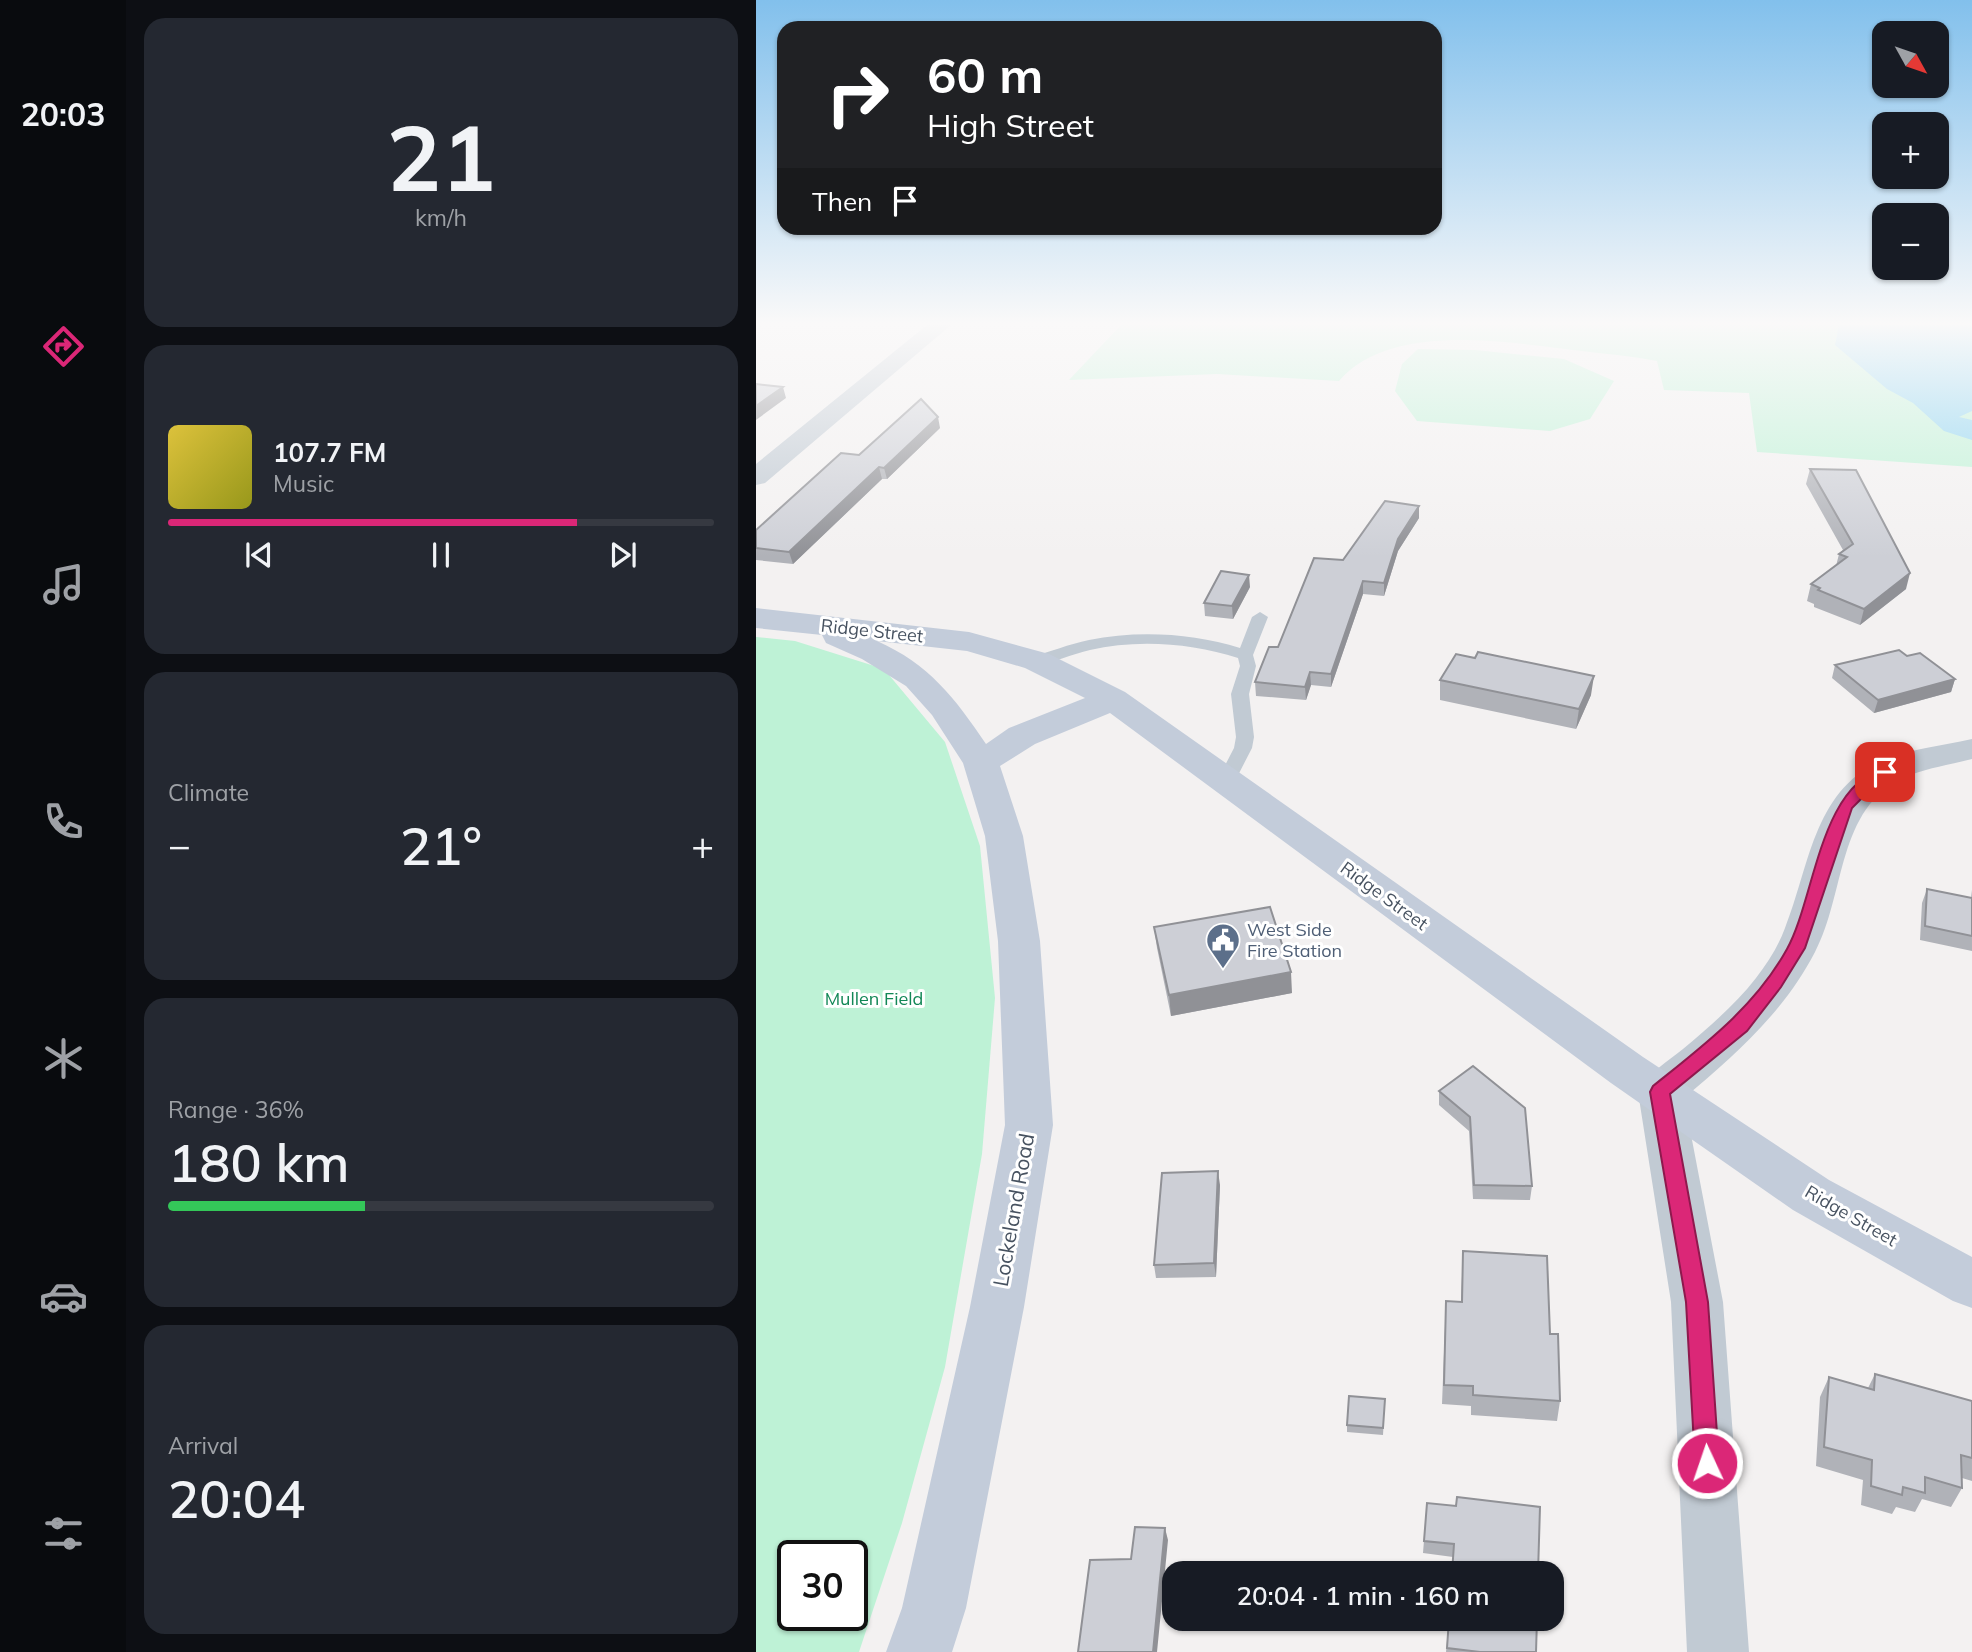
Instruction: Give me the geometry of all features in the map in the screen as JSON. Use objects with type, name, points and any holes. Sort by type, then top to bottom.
[{"type":"main road","name":"Ridge Street","points":[[756,618],[969,642],[1037,661],[1113,699],[1660,1092],[1811,1195],[1972,1284]]},
{"type":"main road","name":"Lockeland Road","points":[[810,624],[874,652],[918,679],[945,709],[981,763],[1004,836],[1019,941],[1029,1125],[997,1307],[934,1608],[919,1652]]},
{"type":"main road","points":[[981,763],[1022,736],[1113,699]]},
{"type":"street","points":[[756,477],[848,402]]},
{"type":"street","points":[[1718,1652],[1697,1302],[1660,1092],[1740,1026],[1775,983],[1797,948],[1840,819],[1853,796],[1868,783],[1897,767],[1972,749]]},
{"type":"lane","points":[[1227,779],[1243,748],[1245,737],[1240,694],[1248,666],[1245,655],[1261,617]]},
{"type":"lane","points":[[1037,661],[1112,641],[1198,642],[1245,655]]},
{"type":"green space","points":[[1403,402],[1601,402],[1590,419],[1550,431],[1417,421]]},
{"type":"green space","points":[[1750,402],[1972,402],[1972,467],[1757,452]]},
{"type":"green space","name":"Mullen Field","points":[[756,637],[795,641],[884,669],[945,742],[980,846],[995,998],[982,1154],[945,1367],[902,1523],[868,1625],[868,1540],[777,1540],[777,1631],[866,1631],[859,1652],[756,1652]]},
{"type":"water","points":[[1972,402],[1972,411],[1959,417],[1972,420],[1972,440],[1944,431],[1913,403]]},
{"type":"building","points":[[918,402],[924,402],[938,417],[884,468],[879,467],[789,552],[756,548],[756,530],[841,453],[859,455]]},
{"type":"building","points":[[1810,469],[1856,470],[1910,573],[1864,609],[1818,590],[1820,588],[1811,584],[1847,557],[1839,554],[1853,544]]},
{"type":"building","points":[[1385,501],[1419,506],[1398,539],[1384,583],[1363,581],[1331,674],[1310,672],[1305,687],[1255,682],[1269,647],[1278,647],[1314,558],[1343,560]]},
{"type":"building","points":[[1221,571],[1249,575],[1232,606],[1204,603]]},
{"type":"building","points":[[1899,650],[1907,656],[1920,653],[1955,679],[1878,700],[1835,665]]},
{"type":"building","points":[[1478,652],[1594,676],[1579,709],[1440,680],[1456,654],[1475,658]]},
{"type":"building","points":[[1927,889],[1972,898],[1972,936],[1925,926]]},
{"type":"building","name":"West Side Fire Station","points":[[1270,907],[1291,972],[1169,995],[1154,927]]},
{"type":"building","points":[[1473,1066],[1525,1108],[1532,1186],[1474,1185],[1470,1117],[1439,1091]]},
{"type":"building","points":[[1218,1171],[1214,1263],[1154,1265],[1162,1173]]},
{"type":"building","points":[[1463,1251],[1547,1256],[1550,1334],[1558,1334],[1560,1401],[1473,1395],[1473,1386],[1444,1385],[1446,1301],[1462,1302]]},
{"type":"building","points":[[1875,1374],[1972,1401],[1972,1458],[1961,1455],[1962,1488],[1925,1477],[1925,1493],[1903,1487],[1902,1495],[1871,1486],[1872,1460],[1824,1447],[1829,1377],[1874,1390]]},
{"type":"building","points":[[1349,1396],[1385,1399],[1383,1428],[1347,1425]]},
{"type":"building","points":[[1457,1497],[1540,1507],[1538,1561],[1453,1561],[1454,1544],[1424,1541],[1427,1503],[1456,1506]]},
{"type":"building","points":[[1135,1527],[1165,1528],[1153,1652],[1078,1652],[1090,1560],[1131,1559]]},
{"type":"building","points":[[1448,1631],[1537,1631],[1536,1652],[1480,1652],[1447,1648]]},
{"type":"place","name":"West Side Fire Station","points":[[1223,970]]},
{"type":"route","points":[[1707,1463],[1697,1302],[1660,1092],[1740,1026],[1775,983],[1797,948],[1845,807],[1853,796],[1885,772]]}]
